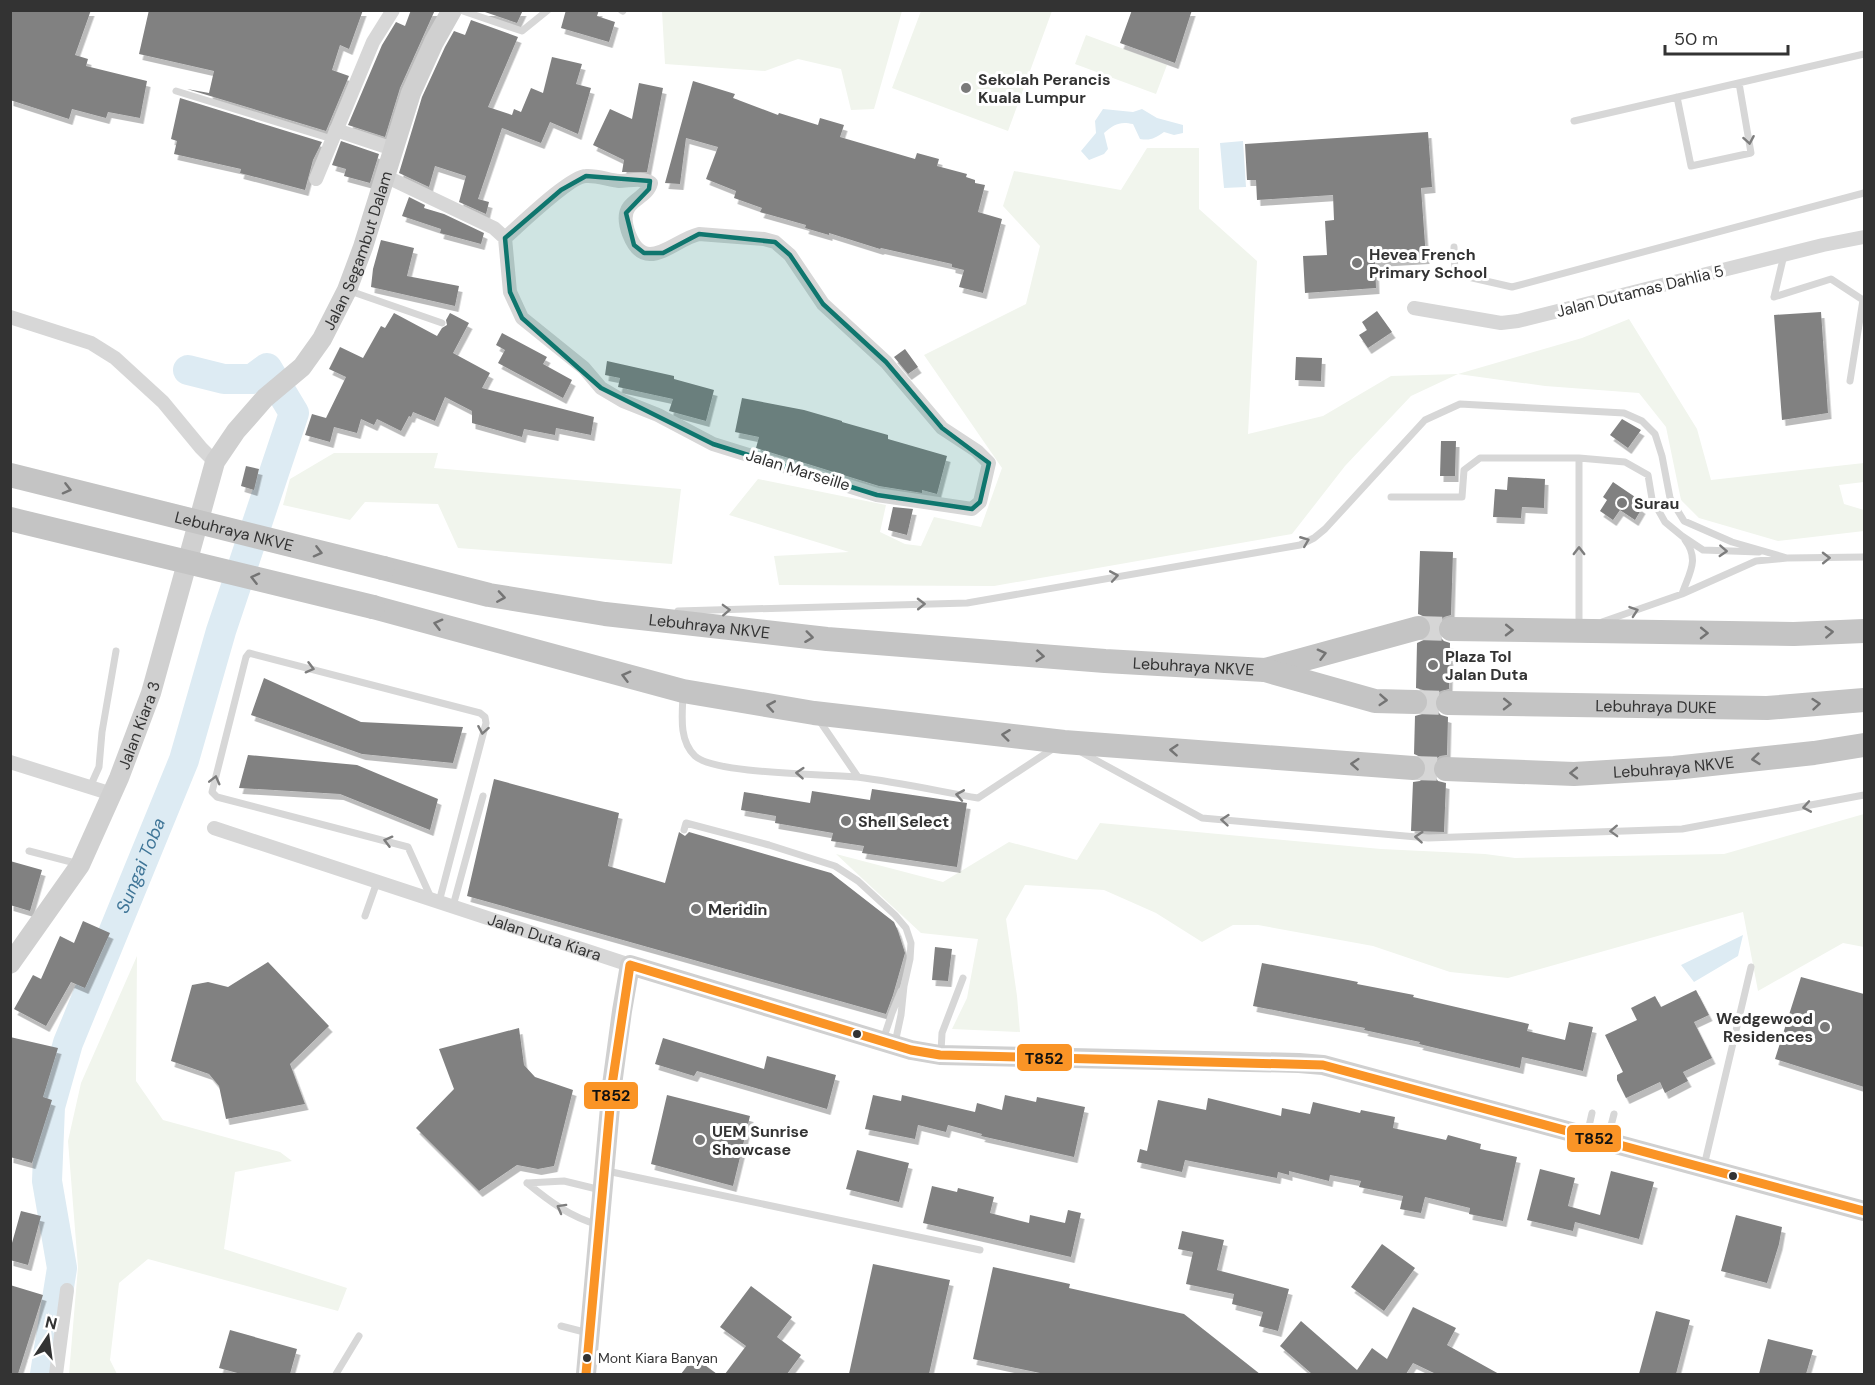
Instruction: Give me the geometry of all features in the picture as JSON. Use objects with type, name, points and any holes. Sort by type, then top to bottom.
[{"type":"highway","name":"Lebuhraya NKVE","points":[[10,475],[489,595],[605,614],[827,639],[1106,661],[1265,670],[1418,628]]},
{"type":"highway","points":[[10,519],[373,607],[683,691],[814,713],[1064,742],[1413,768]]},
{"type":"highway","points":[[1451,629],[1794,634],[1864,631]]},
{"type":"highway","points":[[1265,670],[1375,700],[1415,702]]},
{"type":"highway","name":"Lebuhraya DUKE","points":[[1448,703],[1767,708],[1864,700]]},
{"type":"highway","name":"Lebuhraya NKVE","points":[[1446,769],[1574,774],[1674,768],[1814,753],[1864,745]]},
{"type":"main road","name":"Jalan Segambut Dalam","points":[[215,462],[236,431],[265,398],[302,367],[322,339],[347,290],[363,247],[411,93],[434,42],[453,10]]},
{"type":"main road","name":"Jalan Kiara 3","points":[[10,964],[80,864],[112,794],[151,693],[215,462]]},
{"type":"main road","name":"Jalan Duta Kiara","points":[[630,965],[911,1050],[940,1055],[1323,1065],[1864,1211]]},
{"type":"main road","points":[[586,1374],[618,1040],[630,965]]},
{"type":"street","points":[[316,179],[373,42],[393,10]]},
{"type":"street","points":[[334,134],[393,149]]},
{"type":"street","points":[[385,176],[446,207],[486,223],[505,238]]},
{"type":"street","name":"Jalan Marseille","points":[[586,176],[617,181],[650,181],[650,189],[629,206],[626,213],[626,225],[634,245],[644,253],[663,253],[689,237],[699,234],[764,239],[775,242],[790,255],[824,304],[886,362],[942,428],[977,451],[989,464],[980,502],[972,509],[877,495],[713,444],[658,415],[623,401],[601,388],[584,368],[522,318],[510,291],[505,238],[561,190],[577,178],[586,176]]},
{"type":"street","name":"Jalan Dutamas Dahlia 5","points":[[1414,308],[1501,323],[1566,310],[1864,237]]},
{"type":"street","points":[[10,317],[91,343],[115,358],[163,402],[215,462]]},
{"type":"street","points":[[10,762],[112,794]]},
{"type":"street","name":"Jalan Duta Kiara","points":[[214,828],[630,965]]},
{"type":"street","points":[[56,1374],[67,1290]]},
{"type":"lane","points":[[460,10],[522,31],[548,10]]},
{"type":"lane","points":[[1574,121],[1864,54]]},
{"type":"lane","points":[[1677,97],[1691,166],[1751,153],[1739,83]]},
{"type":"lane","points":[[176,91],[334,134]]},
{"type":"lane","points":[[1454,247],[1455,274],[1512,287],[1864,193]]},
{"type":"lane","points":[[1784,255],[1774,297],[1832,279],[1863,300],[1850,381]]},
{"type":"lane","points":[[347,290],[442,323]]},
{"type":"lane","points":[[605,614],[968,603],[1300,545],[1325,529],[1425,420],[1460,404],[1624,413],[1642,421],[1655,434],[1670,498],[1684,521],[1732,542],[1787,558]]},
{"type":"lane","points":[[1390,497],[1462,497],[1464,470],[1480,458],[1579,458],[1625,462],[1648,474],[1653,499],[1665,522],[1703,550],[1769,553]]},
{"type":"lane","points":[[1579,458],[1579,631],[1682,594],[1756,561],[1787,558],[1864,557]]},
{"type":"lane","points":[[1682,536],[1692,549],[1694,560],[1682,594]]},
{"type":"lane","points":[[90,787],[99,767],[102,732],[116,651]]},
{"type":"lane","points":[[249,653],[480,713],[485,717],[486,723],[436,901],[408,847],[217,797],[212,792],[246,657],[249,653]]},
{"type":"lane","points":[[683,691],[682,719],[686,744],[697,758],[728,768],[858,777],[978,798],[1064,742],[1202,818],[1428,838],[1682,829],[1864,795]]},
{"type":"lane","points":[[814,713],[858,777]]},
{"type":"lane","points":[[453,906],[483,796]]},
{"type":"lane","points":[[684,830],[686,823],[769,845],[835,866],[873,894],[906,928],[911,943],[910,959],[901,1015],[889,1043]]},
{"type":"lane","points":[[29,852],[80,864]]},
{"type":"lane","points":[[365,916],[377,882]]},
{"type":"lane","points":[[898,931],[906,928]]},
{"type":"lane","points":[[1704,1168],[1751,967]]},
{"type":"lane","points":[[940,1055],[942,1033],[963,978]]},
{"type":"lane","points":[[889,1043],[892,1013],[904,986]]},
{"type":"lane","points":[[1587,1138],[1592,1113]]},
{"type":"lane","points":[[1606,1143],[1614,1114]]},
{"type":"lane","points":[[600,1225],[581,1220],[552,1203],[527,1182],[604,1180],[980,1250]]},
{"type":"lane","points":[[561,1326],[589,1334]]},
{"type":"lane","points":[[336,1374],[359,1336]]},
{"type":"highlighted area","points":[[586,176],[650,181],[649,189],[626,213],[634,245],[644,253],[663,253],[699,234],[775,242],[790,255],[823,304],[886,362],[942,428],[989,463],[980,502],[972,509],[877,495],[713,444],[601,388],[522,318],[510,292],[505,238],[561,190]]},
{"type":"shaded area","points":[[662,10],[902,11],[874,109],[851,110],[841,69],[798,59],[765,71],[665,64]]},
{"type":"shaded area","name":"Sekolah Perancis Kuala Lumpur","points":[[921,11],[1052,11],[1008,131],[892,88]]},
{"type":"shaded area","points":[[1086,35],[1167,65],[1156,94],[1075,64]]},
{"type":"shaded area","points":[[1103,109],[1133,112],[1142,109],[1157,118],[1183,125],[1183,133],[1174,135],[1164,132],[1147,140],[1140,139],[1133,124],[1117,124],[1104,133],[1108,149],[1104,154],[1089,160],[1081,151],[1096,133],[1095,121]]},
{"type":"shaded area","points":[[1243,141],[1246,187],[1224,188],[1220,143]]},
{"type":"shaded area","points":[[1147,148],[1199,148],[1199,209],[1257,261],[1248,434],[1323,416],[1391,376],[1458,374],[1411,396],[1345,466],[1292,534],[994,586],[779,585],[774,556],[849,552],[729,515],[758,479],[886,505],[880,532],[905,544],[921,546],[934,517],[981,527],[1002,468],[924,355],[1026,304],[1040,246],[1003,206],[1014,171],[1121,190]]},
{"type":"shaded area","points":[[1629,319],[1697,429],[1711,480],[1864,463],[1864,482],[1839,485],[1844,504],[1864,510],[1864,531],[1778,541],[1699,518],[1681,500],[1666,427],[1639,393],[1545,386],[1458,374],[1582,338]]},
{"type":"shaded area","points":[[334,453],[438,453],[434,468],[681,489],[672,564],[458,548],[438,504],[365,502],[350,520],[283,505],[290,479]]},
{"type":"shaded area","points":[[1864,814],[1864,947],[1843,943],[1758,991],[1743,912],[1508,978],[1450,972],[1373,946],[1258,925],[1233,925],[1202,942],[1156,913],[1104,890],[1025,885],[1006,919],[1020,1032],[952,1029],[967,998],[978,939],[921,933],[836,854],[943,882],[1009,842],[1077,860],[1100,823],[1381,849],[1485,854],[1515,858],[1724,854]]},
{"type":"shaded area","points":[[1743,935],[1738,956],[1694,982],[1681,965]]},
{"type":"shaded area","points":[[137,956],[136,1081],[163,1120],[280,1152],[292,1161],[235,1172],[224,1249],[347,1288],[338,1311],[148,1259],[119,1283],[110,1360],[117,1374],[69,1374],[78,1267],[68,1141],[81,1083]]},
{"type":"building","points":[[10,10],[91,10],[75,55],[88,59],[86,66],[147,81],[140,118],[108,112],[106,118],[72,109],[69,119],[10,100]]},
{"type":"building","points":[[149,10],[363,10],[349,49],[340,45],[332,70],[349,76],[326,131],[187,89],[209,93],[214,71],[139,54]]},
{"type":"building","points":[[411,10],[435,10],[400,88],[385,137],[348,125],[382,45],[396,22],[405,26]]},
{"type":"building","points":[[479,10],[523,10],[517,23]]},
{"type":"building","points":[[566,10],[599,10],[597,16],[615,22],[609,42],[561,28]]},
{"type":"building","points":[[1132,10],[1192,10],[1175,63],[1120,43]]},
{"type":"building","points":[[471,20],[518,37],[488,107],[512,115],[514,109],[521,112],[531,88],[543,93],[552,57],[582,64],[576,84],[591,88],[578,134],[550,122],[541,143],[502,128],[478,199],[489,202],[486,214],[459,202],[466,176],[435,166],[429,187],[399,173],[422,97],[445,47],[454,31],[465,35]]},
{"type":"building","points":[[693,81],[735,94],[733,98],[778,115],[779,113],[818,125],[820,118],[844,125],[840,137],[915,159],[917,153],[939,159],[937,166],[967,174],[966,177],[975,180],[975,183],[985,185],[978,212],[1002,219],[983,293],[959,287],[964,270],[952,267],[952,264],[880,249],[805,228],[806,225],[760,212],[762,208],[734,198],[736,191],[706,179],[718,147],[686,138],[680,184],[665,183]]},
{"type":"building","points":[[639,83],[663,88],[647,172],[622,172],[624,160],[593,145],[610,109],[632,119]]},
{"type":"building","points":[[180,98],[322,142],[313,160],[305,190],[240,173],[241,169],[174,154],[177,141],[171,139]]},
{"type":"building","points":[[1428,132],[1432,187],[1421,188],[1426,258],[1375,261],[1376,288],[1305,293],[1303,256],[1327,255],[1325,221],[1334,220],[1333,195],[1257,200],[1256,180],[1247,180],[1245,144]]},
{"type":"building","points":[[341,141],[379,154],[370,183],[344,176],[346,169],[332,165]]},
{"type":"building","points":[[409,197],[425,205],[424,208],[444,214],[484,233],[481,244],[440,233],[441,229],[402,216]]},
{"type":"building","points":[[381,240],[414,248],[407,276],[459,286],[455,306],[371,287]]},
{"type":"building","points":[[1377,311],[1392,332],[1368,348],[1359,335],[1367,330],[1362,322]]},
{"type":"building","points":[[1821,312],[1828,413],[1782,420],[1774,315]]},
{"type":"building","points":[[394,313],[437,336],[447,325],[446,320],[450,313],[469,323],[453,353],[490,373],[482,388],[594,417],[591,435],[556,428],[555,435],[524,429],[522,437],[472,423],[472,411],[445,397],[435,421],[413,412],[401,431],[377,419],[374,425],[361,419],[357,433],[334,427],[330,442],[305,435],[312,414],[326,418],[346,377],[329,369],[340,347],[363,358],[381,326],[385,328]]},
{"type":"building","points":[[502,333],[547,357],[543,364],[572,380],[563,398],[498,363],[505,350],[496,345]]},
{"type":"building","points":[[905,349],[918,367],[908,374],[894,357]]},
{"type":"building","points":[[1296,357],[1322,358],[1321,381],[1295,380]]},
{"type":"building","points":[[607,361],[674,376],[674,379],[714,390],[706,421],[669,411],[673,399],[618,387],[620,378],[605,375]]},
{"type":"building","points":[[742,398],[804,410],[888,435],[888,439],[947,456],[937,494],[922,490],[922,493],[879,486],[756,448],[759,437],[735,432]]},
{"type":"building","points":[[1622,419],[1641,430],[1628,448],[1610,435]]},
{"type":"building","points":[[1441,441],[1456,441],[1455,476],[1440,476]]},
{"type":"building","points":[[246,466],[259,469],[254,490],[241,486]]},
{"type":"building","points":[[1508,477],[1545,479],[1544,508],[1522,507],[1521,518],[1493,517],[1495,489],[1507,490]]},
{"type":"building","name":"Surau","points":[[1613,482],[1641,501],[1638,505],[1642,508],[1635,520],[1620,510],[1613,520],[1600,511],[1607,500],[1603,497]]},
{"type":"building","points":[[893,507],[913,509],[907,535],[888,530]]},
{"type":"building","name":"Plaza Tol Jalan Duta","points":[[1420,551],[1453,552],[1451,615],[1444,617],[1437,628],[1439,636],[1450,643],[1449,689],[1436,695],[1434,702],[1436,710],[1448,717],[1447,755],[1440,756],[1434,761],[1432,769],[1438,781],[1446,783],[1444,832],[1411,831],[1413,782],[1420,781],[1427,768],[1426,762],[1414,754],[1415,716],[1422,714],[1429,703],[1423,690],[1416,688],[1417,643],[1428,638],[1432,631],[1428,618],[1418,614]]},
{"type":"building","points":[[264,678],[361,722],[463,727],[453,763],[362,754],[251,715]]},
{"type":"building","points":[[248,755],[357,765],[438,799],[430,830],[340,794],[239,788]]},
{"type":"building","name":"Meridin","points":[[494,779],[619,813],[608,866],[665,883],[679,832],[685,836],[689,832],[831,873],[894,922],[898,931],[905,953],[886,1014],[467,896]]},
{"type":"building","points":[[872,789],[967,803],[957,867],[862,853],[864,846],[831,841],[833,833],[775,823],[776,816],[741,810],[744,792],[810,803],[812,791],[870,800]]},
{"type":"building","points":[[10,861],[42,870],[30,911],[10,905]]},
{"type":"building","points":[[83,921],[110,933],[85,988],[71,982],[46,1026],[14,1009],[33,975],[41,979],[60,936],[74,943]]},
{"type":"building","points":[[935,947],[952,949],[948,981],[932,980]]},
{"type":"building","points":[[268,962],[329,1026],[290,1064],[305,1104],[226,1119],[219,1086],[209,1074],[171,1061],[192,985],[208,982],[228,987]]},
{"type":"building","points":[[1262,963],[1358,982],[1357,984],[1414,995],[1413,997],[1529,1024],[1527,1031],[1565,1040],[1569,1022],[1593,1027],[1583,1071],[1522,1057],[1520,1068],[1364,1030],[1365,1028],[1253,1006]]},
{"type":"building","name":"Wedgewood Residences","points":[[1801,977],[1864,994],[1864,1087],[1775,1059]]},
{"type":"building","points":[[1696,990],[1709,1015],[1694,1022],[1712,1058],[1683,1072],[1688,1081],[1665,1093],[1660,1082],[1626,1098],[1617,1080],[1617,1075],[1623,1072],[1605,1035],[1637,1020],[1631,1008],[1655,996],[1661,1007]]},
{"type":"building","points":[[519,1028],[524,1065],[535,1077],[573,1090],[554,1166],[538,1169],[517,1165],[479,1191],[416,1128],[454,1089],[439,1049]]},
{"type":"building","points":[[10,1037],[58,1048],[43,1097],[52,1100],[32,1163],[10,1157]]},
{"type":"building","points":[[663,1038],[764,1069],[767,1056],[836,1075],[827,1109],[697,1071],[694,1076],[655,1064]]},
{"type":"building","name":"UEM Sunrise Showcase","points":[[667,1095],[750,1116],[733,1186],[651,1164]]},
{"type":"building","points":[[873,1095],[901,1101],[902,1095],[975,1112],[977,1103],[1002,1110],[1005,1095],[1036,1102],[1037,1097],[1085,1107],[1074,1157],[981,1136],[982,1134],[948,1125],[946,1132],[918,1125],[915,1139],[865,1129]]},
{"type":"building","points":[[1208,1098],[1281,1116],[1282,1108],[1310,1114],[1313,1102],[1360,1113],[1361,1110],[1395,1117],[1393,1128],[1446,1140],[1448,1135],[1481,1144],[1480,1149],[1517,1157],[1503,1221],[1469,1214],[1470,1208],[1425,1197],[1421,1213],[1400,1209],[1403,1196],[1359,1187],[1361,1181],[1330,1175],[1329,1181],[1289,1171],[1289,1175],[1278,1172],[1277,1178],[1185,1160],[1182,1172],[1137,1162],[1140,1149],[1147,1151],[1158,1100],[1206,1110]]},
{"type":"building","points":[[857,1150],[909,1163],[899,1202],[846,1189]]},
{"type":"building","points":[[1540,1169],[1575,1178],[1568,1206],[1600,1215],[1611,1171],[1654,1182],[1639,1239],[1575,1222],[1573,1231],[1527,1220]]},
{"type":"building","points":[[932,1186],[957,1192],[958,1188],[994,1197],[990,1213],[1029,1223],[1030,1215],[1065,1223],[1068,1210],[1081,1213],[1071,1257],[923,1223]]},
{"type":"building","points":[[21,1211],[41,1216],[28,1265],[10,1260],[10,1250]]},
{"type":"building","points":[[1736,1215],[1782,1227],[1767,1283],[1721,1271]]},
{"type":"building","points":[[1182,1231],[1224,1240],[1217,1270],[1289,1289],[1278,1331],[1259,1326],[1263,1312],[1232,1304],[1234,1294],[1186,1284],[1193,1252],[1178,1249]]},
{"type":"building","points":[[1382,1244],[1415,1268],[1384,1311],[1351,1287]]},
{"type":"building","points":[[873,1264],[950,1280],[929,1374],[849,1374]]},
{"type":"building","points":[[993,1267],[1070,1284],[1069,1288],[1184,1314],[1260,1374],[1045,1374],[973,1359]]},
{"type":"building","points":[[10,1285],[43,1295],[18,1374],[10,1374]]},
{"type":"building","points":[[751,1286],[792,1317],[777,1337],[801,1355],[787,1374],[725,1374],[746,1346],[720,1327]]},
{"type":"building","points":[[1413,1307],[1456,1328],[1447,1345],[1499,1374],[1436,1374],[1413,1363],[1406,1374],[1312,1374],[1280,1346],[1301,1321],[1357,1370],[1372,1348],[1387,1359]]},
{"type":"building","points":[[1656,1311],[1690,1320],[1676,1374],[1639,1374]]},
{"type":"building","points":[[230,1330],[297,1349],[290,1374],[241,1374],[219,1368]]},
{"type":"building","points":[[1768,1339],[1813,1350],[1806,1374],[1759,1374]]},
{"type":"building","points":[[694,1357],[717,1374],[681,1374]]},
{"type":"waterway","name":"Sungai Toba","points":[[45,1374],[62,1268],[47,1181],[50,1107],[68,1043],[184,760],[221,631],[294,413],[267,368],[252,379],[224,379],[188,370]]},
{"type":"tunnel","points":[[1418,628],[1451,629]]},
{"type":"tunnel","points":[[1415,702],[1448,703]]},
{"type":"tunnel","points":[[1413,768],[1446,769]]},
{"type":"transit line","name":"T852","points":[[586,1374],[612,1085],[630,965],[911,1050],[940,1055],[1323,1065],[1864,1211]]},
{"type":"place","name":"Sekolah Perancis Kuala Lumpur","points":[[966,88]]},
{"type":"place","name":"Hevea French Primary School","points":[[1357,263]]},
{"type":"place","name":"Surau","points":[[1622,503]]},
{"type":"place","name":"Plaza Tol Jalan Duta","points":[[1433,665]]},
{"type":"place","name":"Shell Select","points":[[846,821]]},
{"type":"place","name":"Meridin","points":[[696,909]]},
{"type":"place","name":"Wedgewood Residences","points":[[1825,1027]]},
{"type":"place","name":"UEM Sunrise Showcase","points":[[700,1140]]},
{"type":"place","name":"Mont Kiara Banyan","points":[[587,1358]]}]
